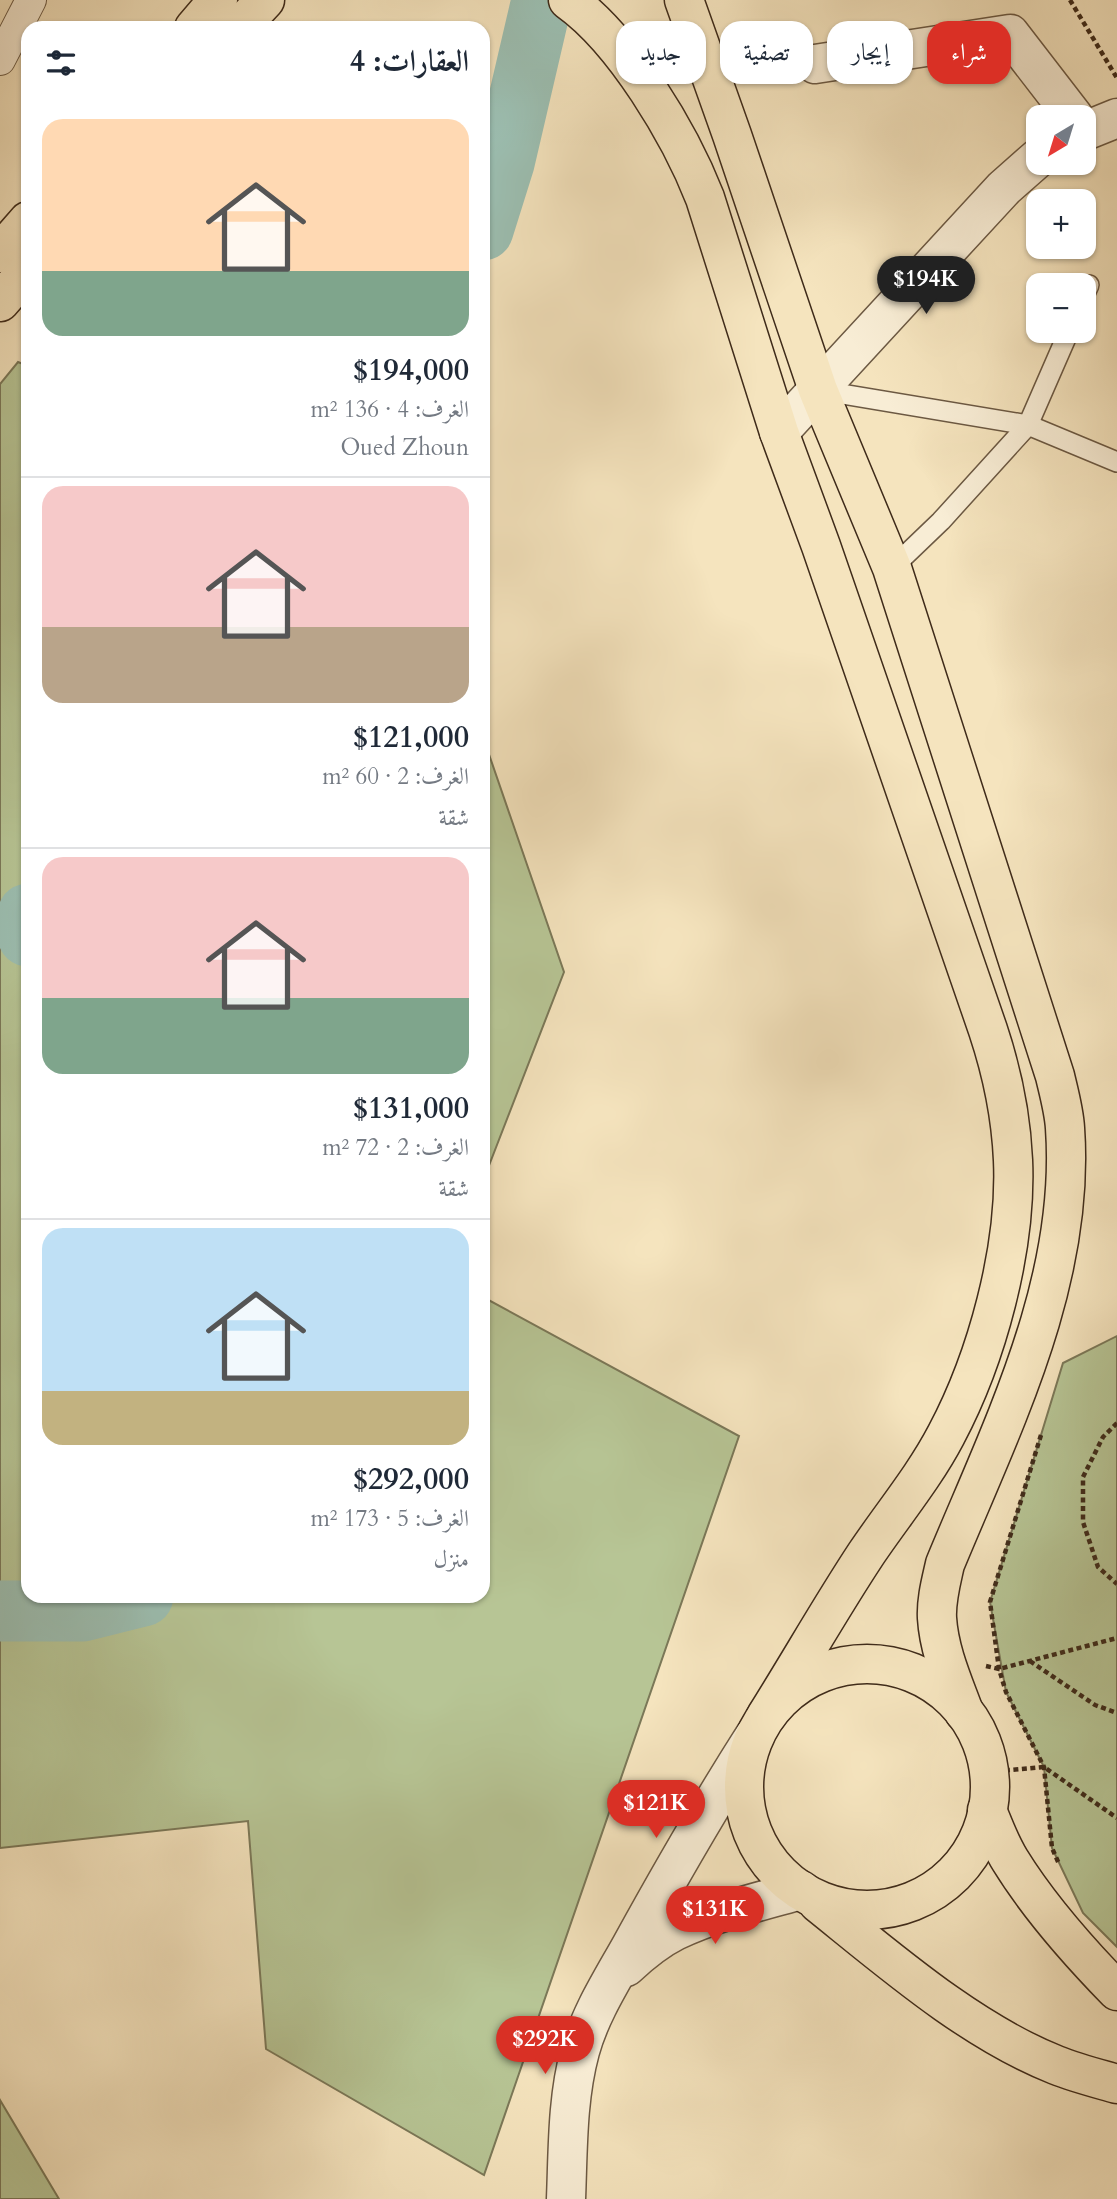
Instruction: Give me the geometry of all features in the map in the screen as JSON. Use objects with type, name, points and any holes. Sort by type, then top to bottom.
[{"type":"main road","points":[[200,21],[218,0]]},
{"type":"main road","points":[[246,21],[265,0]]},
{"type":"main road","points":[[568,0],[594,23],[638,77],[695,173],[779,432],[996,1052],[1013,1159],[1012,1213],[1001,1281],[983,1348],[970,1383],[934,1457],[866,1555],[761,1726],[747,1758],[744,1781],[747,1815],[755,1838],[782,1876],[925,1987],[1007,2040],[1056,2065],[1117,2084]]},
{"type":"main road","points":[[684,0],[818,390],[892,568],[1055,1076],[1065,1126],[1066,1189],[1062,1227],[1044,1307],[1015,1398],[945,1564],[939,1589],[937,1618],[943,1653],[964,1712],[978,1734],[988,1772],[987,1810],[978,1840],[951,1877],[926,1895],[898,1906],[867,1910],[837,1906],[804,1892]]},
{"type":"main road","points":[[0,253],[21,229]]},
{"type":"main road","points":[[761,1726],[790,1691],[809,1678],[831,1670],[864,1664],[887,1666],[920,1676],[939,1688],[964,1712]]},
{"type":"main road","points":[[987,1810],[1009,1859],[1030,1889],[1076,1947],[1117,1991]]},
{"type":"street","points":[[0,60],[31,0]]},
{"type":"street","points":[[815,64],[1010,34],[1071,105]]},
{"type":"street","points":[[779,432],[1003,188],[1026,168]]},
{"type":"street","points":[[566,2199],[569,2115],[580,2049],[597,2006],[710,1806],[761,1726]]},
{"type":"street","points":[[614,1977],[644,1950],[673,1932],[716,1913],[804,1892]]},
{"type":"lane","points":[[892,568],[941,521],[1028,425],[1064,343]]},
{"type":"lane","points":[[818,390],[1028,425],[1117,462]]},
{"type":"path","points":[[1070,0],[1117,78]]},
{"type":"path","points":[[713,82],[815,64]]},
{"type":"path","points":[[1117,1423],[1103,1437],[1083,1477],[1083,1522],[1098,1567],[1117,1584]]},
{"type":"path","points":[[943,1653],[999,1670],[1117,1637]]},
{"type":"path","points":[[1030,1661],[1095,1705],[1117,1713]]},
{"type":"path","points":[[988,1772],[1044,1767],[1117,1818]]},
{"type":"green space","points":[[18,362],[21,363],[21,1603],[490,1603],[490,1301],[739,1436],[484,2175],[266,2049],[248,1821],[0,1848],[0,384]]},
{"type":"green space","points":[[490,757],[564,972],[490,1163]]},
{"type":"green space","points":[[1117,1336],[1117,1947],[1083,1913],[1052,1848],[1044,1767],[1006,1692],[990,1602],[1063,1363]]},
{"type":"green space","points":[[0,2100],[59,2199],[0,2199]]},
{"type":"waterway","points":[[490,208],[504,163],[542,0]]},
{"type":"waterway","points":[[0,1611],[83,1611],[115,1603]]}]
